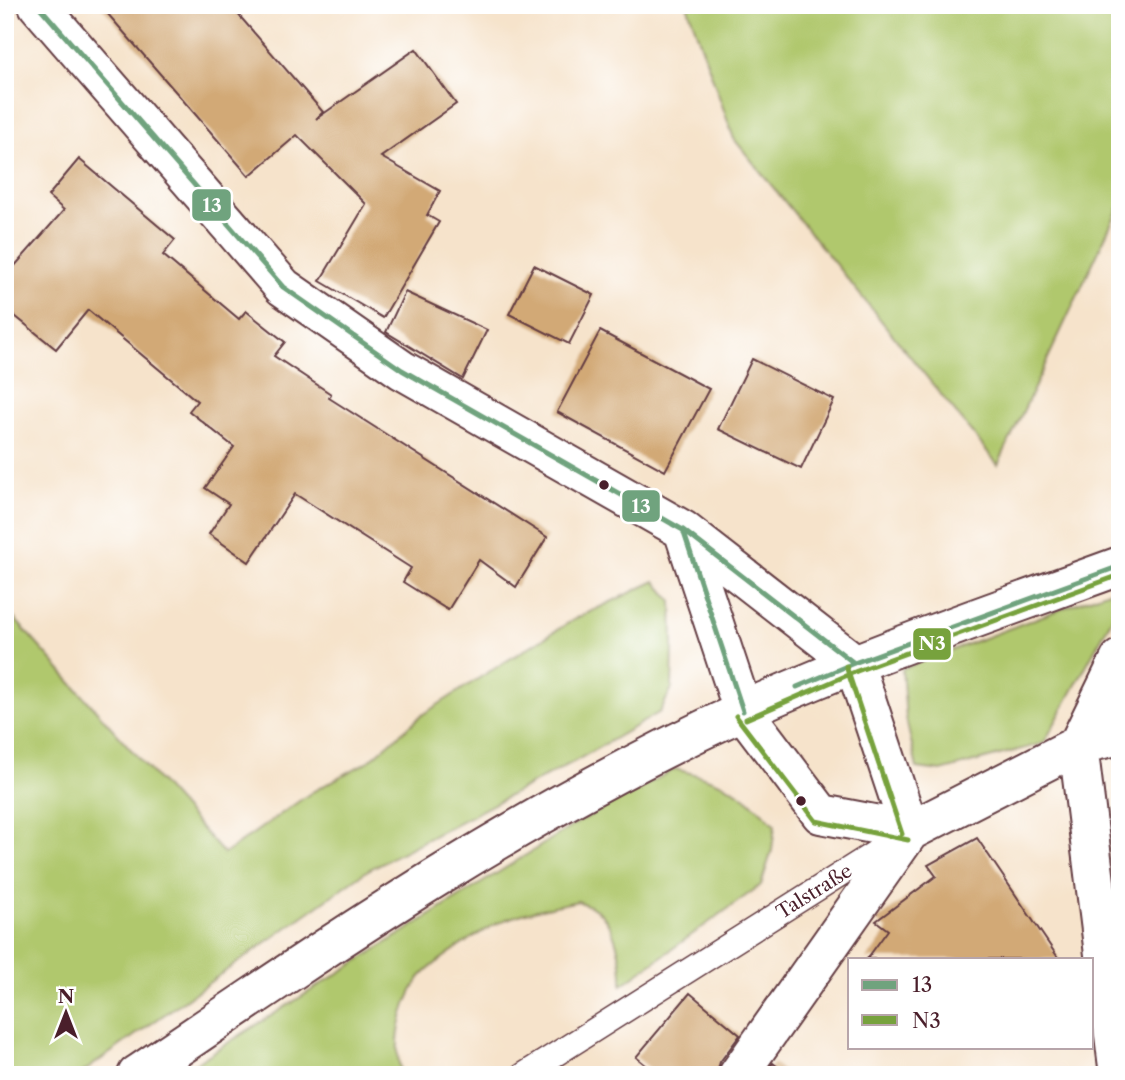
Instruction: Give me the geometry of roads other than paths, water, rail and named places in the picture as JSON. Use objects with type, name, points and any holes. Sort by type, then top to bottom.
[{"type":"street","points":[[38,5],[283,287],[402,370],[683,530],[854,663],[910,831]]},
{"type":"street","points":[[683,530],[743,711],[821,814],[910,831]]},
{"type":"street","points":[[137,1075],[428,881],[588,788],[743,711],[854,663],[1120,566]]},
{"type":"street","points":[[1119,1075],[1078,745],[1120,659]]},
{"type":"street","name":"Talstraße","points":[[910,831],[1078,745],[1120,735]]},
{"type":"street","points":[[738,1075],[910,831]]},
{"type":"lane","name":"Talstraße","points":[[523,1075],[910,831]]}]
